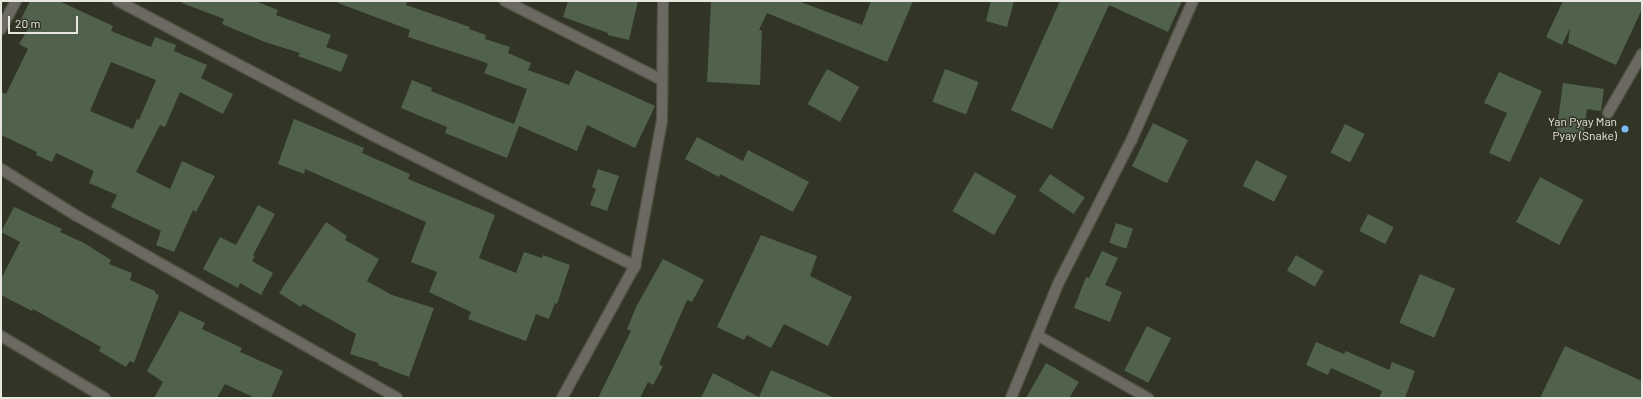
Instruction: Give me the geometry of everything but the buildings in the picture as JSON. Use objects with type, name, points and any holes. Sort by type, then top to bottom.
[{"type":"street","points":[[1,29],[16,1]]},
{"type":"street","points":[[118,1],[374,136],[635,266]]},
{"type":"street","points":[[505,1],[662,80]]},
{"type":"street","points":[[562,398],[635,266],[662,120],[663,1]]},
{"type":"street","points":[[1011,398],[1058,284],[1132,139],[1193,1]]},
{"type":"street","points":[[1608,113],[1642,54]]},
{"type":"street","points":[[1,169],[77,216],[397,398]]},
{"type":"street","points":[[1037,335],[1148,398]]},
{"type":"street","points":[[1,336],[105,398]]},
{"type":"place","name":"Yan Pyay Man Pyay (Snake)","points":[[1625,129]]}]
